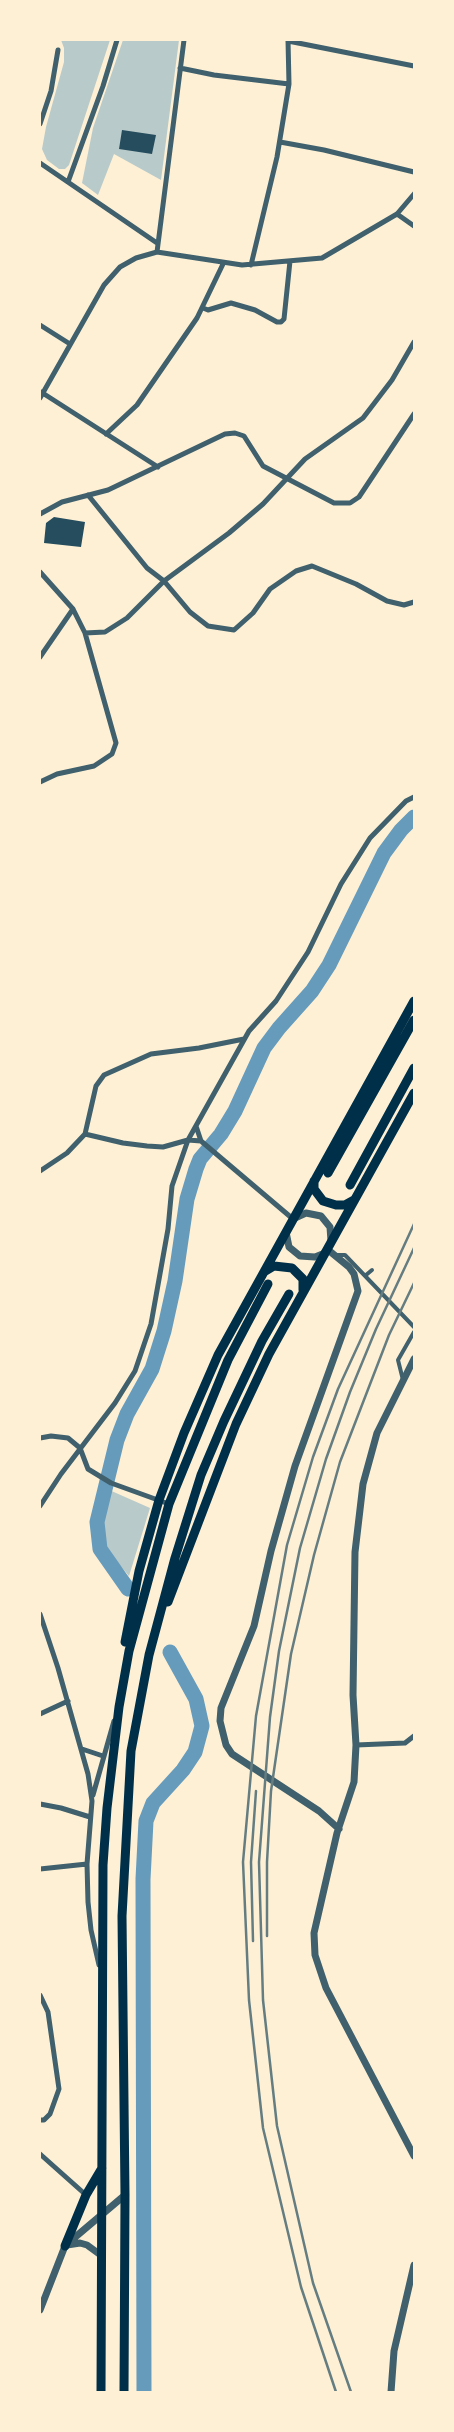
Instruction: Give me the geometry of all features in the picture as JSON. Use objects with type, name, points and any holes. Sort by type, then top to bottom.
[{"type":"highway","points":[[101,2392],[103,1865],[119,1707],[128,1652],[159,1500],[184,1433],[218,1355],[414,1001]]},
{"type":"highway","points":[[328,1173],[414,1020]]},
{"type":"highway","points":[[350,1185],[414,1068]]},
{"type":"highway","points":[[124,2392],[125,2196],[122,1916],[131,1751],[146,1670],[157,1626],[170,1589],[236,1424],[269,1354],[414,1093]]},
{"type":"highway","points":[[314,1180],[314,1189],[323,1201],[336,1205],[345,1205],[354,1200]]},
{"type":"highway","points":[[262,1273],[274,1266],[292,1268],[303,1279],[303,1293]]},
{"type":"highway","points":[[125,1672],[123,1652],[131,1610],[170,1504],[228,1360],[268,1284]]},
{"type":"highway","points":[[170,1589],[201,1475],[262,1341],[289,1294]]},
{"type":"highway","points":[[65,2246],[86,2195],[103,2166]]},
{"type":"street","points":[[68,182],[103,86],[117,40]]},
{"type":"street","points":[[157,252],[184,40]]},
{"type":"street","points":[[251,265],[280,142],[290,84],[288,41],[414,66]]},
{"type":"street","points":[[40,124],[51,91],[58,50]]},
{"type":"street","points":[[180,68],[214,75],[290,84]]},
{"type":"street","points":[[280,142],[324,150],[414,172]]},
{"type":"street","points":[[40,163],[157,243]]},
{"type":"street","points":[[158,467],[41,394],[104,285],[120,267],[136,258],[157,252],[223,264],[251,265],[322,258],[397,214],[414,194]]},
{"type":"street","points":[[397,214],[414,226]]},
{"type":"street","points":[[203,308],[208,310],[231,303],[255,310],[277,322],[281,322],[284,319],[290,261]]},
{"type":"street","points":[[106,434],[137,405],[203,308],[223,264]]},
{"type":"street","points":[[40,325],[70,344]]},
{"type":"street","points":[[86,633],[105,632],[127,618],[164,581],[233,530],[288,479],[305,459],[363,418],[392,380],[414,342]]},
{"type":"street","points":[[40,514],[62,502],[108,490],[225,434],[235,433],[244,436],[264,466],[334,503],[350,503],[358,497],[414,414]]},
{"type":"street","points":[[88,495],[147,568],[164,581],[190,612],[208,626],[234,630],[253,613],[270,589],[296,571],[312,566],[356,584],[386,601],[404,605],[414,602]]},
{"type":"street","points":[[40,572],[73,609],[86,633],[116,743],[112,754],[94,766],[57,774],[40,782]]},
{"type":"street","points":[[40,657],[73,609]]},
{"type":"street","points":[[40,1506],[80,1448],[115,1403],[135,1371],[152,1324],[168,1229],[172,1186],[188,1140],[244,1039],[276,1001],[308,952],[342,884],[370,838],[406,801],[414,797]]},
{"type":"street","points":[[40,1171],[67,1152],[85,1134],[96,1086],[104,1075],[151,1054],[199,1048],[244,1039]]},
{"type":"street","points":[[196,1126],[201,1141]]},
{"type":"street","points":[[85,1134],[122,1143],[163,1147],[188,1140],[201,1141],[293,1219],[306,1213],[321,1216],[330,1227],[328,1248],[354,1274],[358,1291],[302,1448],[283,1508],[254,1626],[221,1708],[220,1721],[226,1745],[232,1754],[319,1811],[339,1829]]},
{"type":"street","points":[[286,1232],[289,1247],[300,1256],[315,1257],[328,1248]]},
{"type":"street","points":[[334,1255],[345,1255],[414,1327]]},
{"type":"street","points":[[366,1275],[372,1270]]},
{"type":"street","points":[[403,1380],[398,1360],[414,1332]]},
{"type":"street","points":[[414,1359],[378,1432],[368,1461],[358,1519],[353,1633],[353,1695],[356,1745],[354,1782],[339,1829],[314,1932],[315,1955],[320,1974],[335,2006],[402,2129],[414,2156]]},
{"type":"street","points":[[40,1438],[51,1436],[68,1438],[80,1448],[88,1469],[111,1483],[170,1504]]},
{"type":"street","points":[[40,1614],[82,1750],[92,1801]]},
{"type":"street","points":[[40,1714],[68,1701]]},
{"type":"street","points":[[104,1982],[91,1930],[87,1864],[92,1801],[102,1756],[119,1707]]},
{"type":"street","points":[[356,1745],[405,1743],[414,1736]]},
{"type":"street","points":[[82,1750],[102,1756]]},
{"type":"street","points":[[40,1804],[90,1817]]},
{"type":"street","points":[[40,1869],[87,1864]]},
{"type":"street","points":[[40,1995],[48,2012],[58,2089],[50,2114],[44,2120],[40,2120]]},
{"type":"street","points":[[40,2154],[86,2195]]},
{"type":"street","points":[[40,2310],[65,2246],[125,2196]]},
{"type":"street","points":[[65,2246],[80,2243],[87,2245],[102,2256]]},
{"type":"street","points":[[391,2392],[394,2351],[414,2265]]},
{"type":"shaded area","points":[[61,40],[110,40],[69,165],[65,169],[59,169],[47,160],[42,149],[46,127],[64,62],[64,48]]},
{"type":"shaded area","points":[[123,40],[179,40],[161,180],[114,154],[98,195],[82,183],[93,128]]},
{"type":"shaded area","points":[[107,1489],[150,1508],[129,1576],[104,1546],[100,1524]]},
{"type":"building","points":[[122,130],[156,135],[152,154],[119,149]]},
{"type":"building","points":[[54,517],[85,522],[81,547],[44,543],[46,523]]},
{"type":"waterway","points":[[128,1589],[100,1549],[97,1522],[117,1440],[127,1414],[152,1369],[164,1331],[175,1281],[187,1199],[196,1169],[200,1159],[221,1134],[235,1111],[264,1048],[312,991],[329,965],[384,853],[401,830],[414,817]]},
{"type":"waterway","points":[[144,2392],[143,1879],[146,1821],[153,1803],[183,1770],[195,1752],[202,1726],[196,1699],[170,1652]]},
{"type":"railway","points":[[336,2392],[301,2287],[263,2128],[249,2000],[243,1862],[256,1716],[287,1545],[313,1457],[338,1389],[414,1224]]},
{"type":"railway","points":[[351,2392],[313,2283],[277,2126],[263,2000],[259,1862],[270,1717],[279,1651],[300,1548],[326,1459],[350,1392],[376,1329],[414,1248]]},
{"type":"railway","points":[[267,1936],[267,1862],[271,1791],[291,1654],[314,1555],[340,1462],[389,1335],[414,1283]]},
{"type":"railway","points":[[253,1941],[251,1862],[256,1791]]}]
